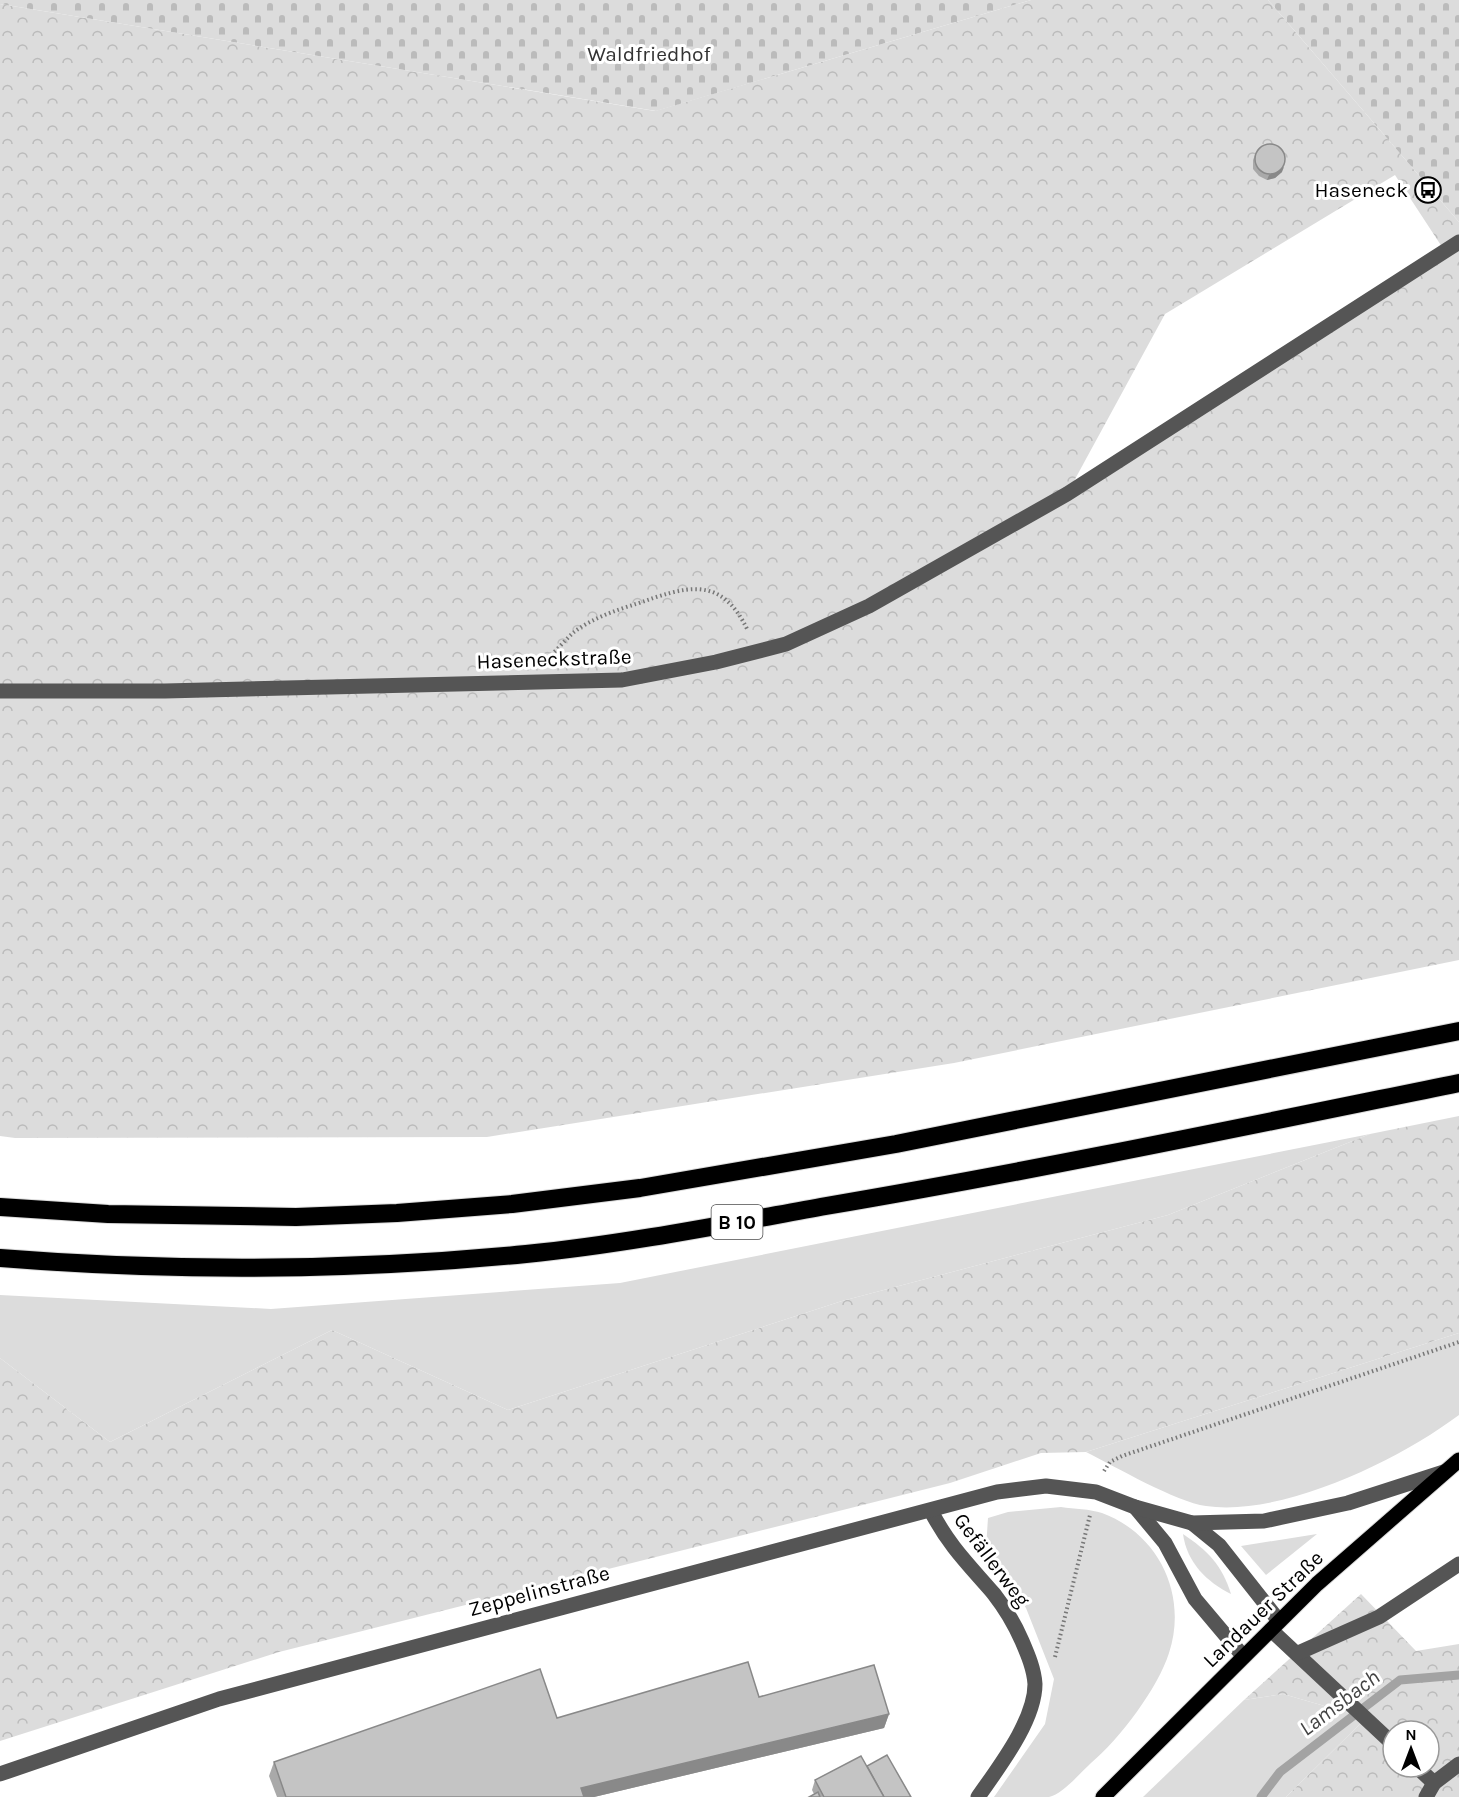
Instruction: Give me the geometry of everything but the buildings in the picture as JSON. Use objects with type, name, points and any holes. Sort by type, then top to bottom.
[{"type":"highway","name":"B 10","points":[[0,1207],[108,1214],[296,1217],[397,1213],[523,1203],[640,1188],[896,1143],[1459,1032]]},
{"type":"highway","name":"B 10","points":[[0,1258],[213,1269],[399,1264],[528,1254],[645,1238],[898,1194],[1157,1145],[1459,1083]]},
{"type":"main road","name":"Landauer Straße","points":[[1103,1797],[1275,1626],[1459,1460]]},
{"type":"street","name":"Haseneckstraße","points":[[0,691],[176,690],[622,680],[786,644],[869,606],[1067,494],[1459,242]]},
{"type":"street","points":[[1192,1523],[1264,1521],[1348,1503],[1444,1472]]},
{"type":"street","name":"Zeppelinstraße","points":[[0,1774],[219,1699],[997,1492],[1046,1486],[1096,1492],[1135,1507],[1192,1523]]},
{"type":"street","points":[[1135,1507],[1165,1543],[1195,1599],[1244,1656]]},
{"type":"street","name":"Gefällerweg","points":[[931,1511],[951,1546],[996,1597],[1017,1629],[1031,1663],[1035,1685],[1031,1706],[1015,1741],[978,1797]]},
{"type":"street","points":[[1192,1523],[1219,1545],[1275,1626],[1298,1653],[1381,1733]]},
{"type":"street","points":[[1298,1653],[1379,1617],[1459,1564]]},
{"type":"street","points":[[1426,1797],[1434,1783],[1459,1764]]},
{"type":"street","points":[[1430,1779],[1434,1783]]},
{"type":"path","points":[[524,682],[575,631],[618,610],[686,588],[713,592],[733,605],[748,629],[752,653]]},
{"type":"path","points":[[1035,1685],[1054,1660],[1096,1492],[1102,1473],[1110,1462],[1459,1342]]},
{"type":"green space","name":"Waldfriedhof","points":[[0,0],[1031,0],[656,111],[0,4]]},
{"type":"green space","points":[[1031,0],[1268,0],[1459,222],[1459,960],[954,1063],[487,1137],[15,1138],[0,1136],[0,4],[655,111]],"holes":[[[1395,175],[1444,250],[1068,492],[1165,314]]]},
{"type":"green space","points":[[1268,0],[1459,0],[1459,222]]},
{"type":"green space","points":[[1459,1116],[1459,1333],[1086,1452],[1041,1453],[950,1483],[279,1652],[0,1741],[0,1358],[110,1442],[332,1330],[508,1410],[842,1301],[1168,1215],[1370,1134]]},
{"type":"green space","points":[[1370,1134],[1168,1215],[842,1301],[508,1410],[332,1330],[110,1442],[0,1358],[0,1295],[271,1309],[620,1283]]},
{"type":"green space","points":[[1459,1333],[1459,1415],[1405,1450],[1338,1482],[1304,1494],[1269,1503],[1236,1507],[1206,1506],[1163,1491],[1086,1452]]},
{"type":"green space","points":[[1061,1507],[1102,1513],[1122,1523],[1153,1551],[1164,1569],[1175,1610],[1174,1631],[1169,1653],[1156,1682],[1125,1727],[1066,1788],[1049,1797],[994,1797],[1045,1724],[1054,1679],[1026,1608],[986,1548],[988,1518],[1008,1512]]},
{"type":"green space","points":[[1183,1534],[1200,1546],[1213,1560],[1223,1575],[1231,1594],[1214,1584],[1194,1563]]},
{"type":"green space","points":[[1317,1534],[1266,1575],[1241,1546]]},
{"type":"green space","points":[[1361,1594],[1416,1651],[1459,1644],[1459,1797],[1286,1797],[1366,1718],[1283,1694],[1244,1700]]},
{"type":"green space","points":[[1283,1694],[1366,1718],[1286,1797],[1143,1797],[1244,1700]]},
{"type":"waterway","name":"Lamsbach","points":[[1261,1797],[1280,1772],[1400,1680],[1459,1675]]},
{"type":"place","name":"Haseneck","points":[[1428,190]]}]
